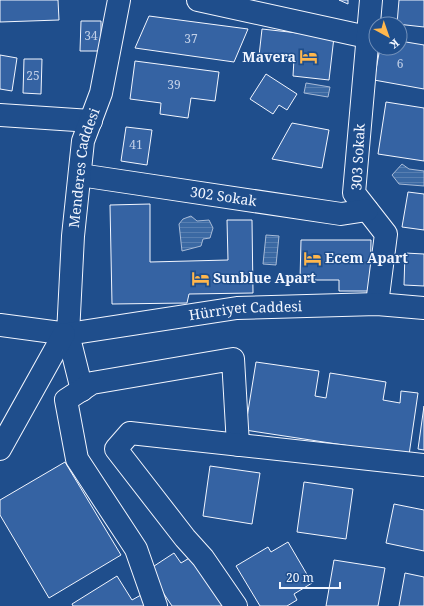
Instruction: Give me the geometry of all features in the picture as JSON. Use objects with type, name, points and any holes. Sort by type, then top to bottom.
[{"type":"street","name":"Menderes Caddesi","points":[[66,334],[73,236],[83,141],[102,93],[119,0]]},
{"type":"street","points":[[198,0],[367,37]]},
{"type":"street","name":"303 Sokak","points":[[371,0],[354,194],[386,234],[376,304]]},
{"type":"street","points":[[0,115],[91,121]]},
{"type":"street","name":"302 Sokak","points":[[80,175],[341,214],[367,210]]},
{"type":"street","name":"Hürriyet Caddesi","points":[[0,325],[66,334],[237,308],[376,304],[424,308]]},
{"type":"street","points":[[66,334],[82,390]]},
{"type":"street","points":[[0,449],[66,334]]},
{"type":"street","points":[[156,606],[136,549],[77,459],[66,400],[92,383],[233,359],[238,445]]},
{"type":"street","points":[[236,606],[203,558],[185,538],[116,450],[130,433],[424,465]]},
{"type":"water","points":[[306,83],[330,87],[328,97],[304,93]]},
{"type":"water","points":[[402,164],[409,169],[424,171],[424,186],[399,184],[392,175]]},
{"type":"water","points":[[191,216],[197,221],[209,220],[213,228],[210,238],[203,239],[201,246],[182,251],[179,224],[183,219]]},
{"type":"water","points":[[266,235],[279,236],[276,265],[263,264]]},
{"type":"building","points":[[0,0],[58,0],[59,20],[0,22]]},
{"type":"building","points":[[339,0],[348,0],[348,4]]},
{"type":"building","points":[[399,0],[424,0],[424,27],[408,25],[408,16],[398,16]]},
{"type":"building","points":[[149,16],[248,29],[234,62],[135,48]]},
{"type":"building","points":[[81,21],[101,21],[101,51],[80,51]]},
{"type":"building","points":[[262,29],[334,37],[329,80],[293,76],[294,59],[259,56]]},
{"type":"building","points":[[408,42],[424,45],[424,89],[374,80],[378,56],[408,56]]},
{"type":"building","points":[[0,55],[17,58],[12,91],[0,89]]},
{"type":"building","points":[[24,59],[42,59],[41,94],[23,93]]},
{"type":"building","points":[[135,61],[219,72],[215,101],[191,98],[188,118],[160,114],[161,103],[130,99]]},
{"type":"building","points":[[266,74],[297,94],[287,110],[279,105],[273,114],[250,99]]},
{"type":"building","points":[[386,102],[424,108],[424,161],[378,154]]},
{"type":"building","points":[[292,123],[329,130],[322,168],[272,159]]},
{"type":"building","points":[[126,127],[152,130],[147,165],[121,161]]},
{"type":"building","points":[[408,192],[424,194],[424,230],[402,227]]},
{"type":"building","points":[[150,204],[150,262],[228,260],[227,220],[252,220],[253,293],[189,294],[187,303],[112,304],[110,205]]},
{"type":"building","points":[[301,240],[371,240],[370,291],[339,291],[339,280],[300,280]]},
{"type":"building","points":[[405,253],[424,254],[424,286],[404,285]]},
{"type":"building","points":[[256,362],[319,371],[315,396],[326,398],[330,373],[386,382],[383,400],[400,403],[401,391],[418,393],[409,455],[245,430]]},
{"type":"building","points":[[424,406],[424,450],[418,449]]},
{"type":"building","points":[[65,462],[121,555],[49,598],[0,515],[0,500]]},
{"type":"building","points":[[210,466],[260,473],[252,524],[203,516]]},
{"type":"building","points":[[304,482],[353,489],[346,539],[297,532]]},
{"type":"building","points":[[394,504],[424,510],[424,551],[386,543]]},
{"type":"building","points":[[288,542],[312,583],[294,594],[297,600],[287,606],[260,606],[236,566],[268,547],[271,552]]},
{"type":"building","points":[[174,553],[181,563],[191,557],[223,606],[172,606],[148,570]]},
{"type":"building","points":[[334,560],[385,568],[378,606],[326,606]]},
{"type":"building","points":[[405,573],[424,577],[424,606],[399,606]]},
{"type":"building","points":[[117,576],[132,600],[141,595],[148,606],[73,606],[72,604]]},
{"type":"place","name":"Mavera","points":[[309,57]]},
{"type":"place","name":"Ecem Apart","points":[[312,258]]},
{"type":"place","name":"Sunblue Apart","points":[[200,278]]}]
